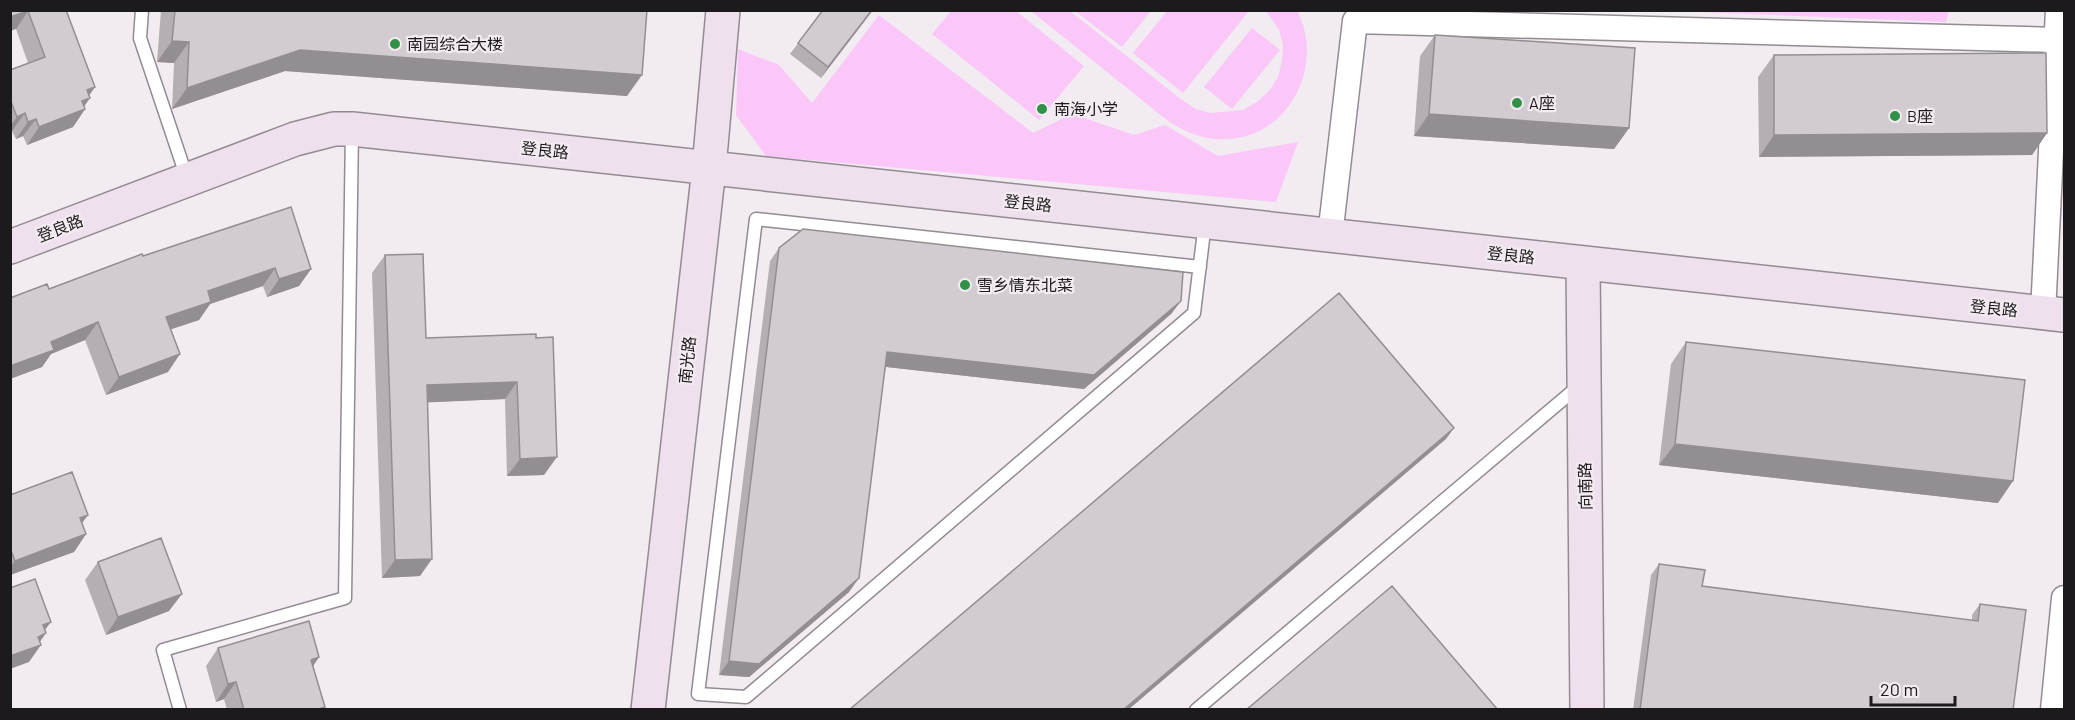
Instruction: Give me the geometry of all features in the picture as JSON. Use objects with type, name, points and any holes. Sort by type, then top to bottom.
[{"type":"main road","name":"南光路","points":[[648,710],[709,168],[723,10]]},
{"type":"main road","name":"登良路","points":[[10,247],[316,132],[352,129],[2054,314]]},
{"type":"main road","name":"向南路","points":[[1582,263],[1587,710]]},
{"type":"street","points":[[2054,314],[2058,10]]},
{"type":"street","points":[[1330,236],[1355,21],[2057,40]]},
{"type":"street","points":[[2053,710],[2064,598]]},
{"type":"lane","points":[[142,10],[140,38],[188,179]]},
{"type":"lane","points":[[180,710],[163,651],[345,598],[352,129]]},
{"type":"lane","points":[[1200,267],[756,219],[698,694],[746,697],[1194,313],[1200,267],[1205,222]]},
{"type":"lane","points":[[1196,710],[1584,381]]},
{"type":"shaded area","points":[[951,11],[1016,11],[1084,66],[1039,120],[932,34]]},
{"type":"shaded area","points":[[1031,11],[1070,11],[1182,100],[1196,109],[1211,113],[1243,110],[1257,102],[1269,91],[1278,77],[1283,45],[1279,30],[1266,11],[1297,11],[1305,31],[1307,52],[1304,73],[1297,93],[1270,125],[1251,134],[1229,139],[1205,137],[1168,121]]},
{"type":"shaded area","points":[[1075,11],[1151,11],[1122,47]]},
{"type":"shaded area","points":[[1167,11],[1249,11],[1183,93],[1133,53]]},
{"type":"shaded area","points":[[1676,11],[1949,11],[1946,22]]},
{"type":"shaded area","points":[[879,15],[1033,133],[1072,114],[1134,135],[1165,125],[1218,156],[1298,142],[1276,202],[766,156],[736,115],[738,49],[779,65],[812,103]]},
{"type":"shaded area","points":[[1252,28],[1280,50],[1232,109],[1204,87]]},
{"type":"building","points":[[10,10],[66,10],[95,87],[87,90],[90,98],[82,101],[85,109],[39,127],[36,119],[28,122],[25,113],[17,117],[10,99],[10,70],[45,57],[28,11],[10,17]]},
{"type":"building","name":"南园综合大楼","points":[[175,10],[647,10],[642,75],[300,50],[187,88],[189,42],[172,41]]},
{"type":"building","points":[[823,10],[872,10],[828,67],[798,43]]},
{"type":"building","name":"A座","points":[[1435,35],[1635,48],[1629,128],[1429,114]]},
{"type":"building","name":"B座","points":[[2046,53],[2047,133],[1774,135],[1774,55]]},
{"type":"building","points":[[291,207],[311,269],[279,279],[275,268],[208,291],[211,302],[166,317],[180,354],[119,377],[98,322],[51,342],[54,350],[10,366],[10,298],[47,284],[49,289],[142,254],[143,256]]},
{"type":"building","points":[[803,229],[1183,272],[1181,301],[1094,375],[887,352],[859,578],[759,664],[729,661],[779,248]]},
{"type":"building","points":[[423,254],[426,338],[536,334],[536,338],[553,337],[557,457],[520,459],[517,382],[427,385],[432,559],[395,560],[385,255]]},
{"type":"building","points":[[1339,293],[1454,428],[1123,710],[849,710]]},
{"type":"building","points":[[1686,342],[2025,380],[2013,481],[1675,444]]},
{"type":"building","points":[[72,472],[88,515],[80,518],[86,534],[15,561],[10,548],[10,495]]},
{"type":"building","points":[[161,538],[182,594],[118,617],[98,562]]},
{"type":"building","points":[[1659,564],[1705,570],[1702,586],[1978,621],[1980,604],[2026,610],[2013,710],[1640,710]]},
{"type":"building","points":[[35,579],[51,622],[43,625],[46,633],[38,637],[41,645],[10,656],[10,588]]},
{"type":"building","points":[[1392,586],[1498,710],[1246,710]]},
{"type":"building","points":[[309,621],[319,657],[311,660],[325,707],[316,710],[244,710],[236,682],[228,684],[218,648]]},
{"type":"place","name":"南园综合大楼","points":[[395,44]]},
{"type":"place","name":"A座","points":[[1517,103]]},
{"type":"place","name":"南海小学","points":[[1042,109]]},
{"type":"place","name":"B座","points":[[1895,116]]},
{"type":"place","name":"雪乡情东北菜","points":[[965,285]]}]
